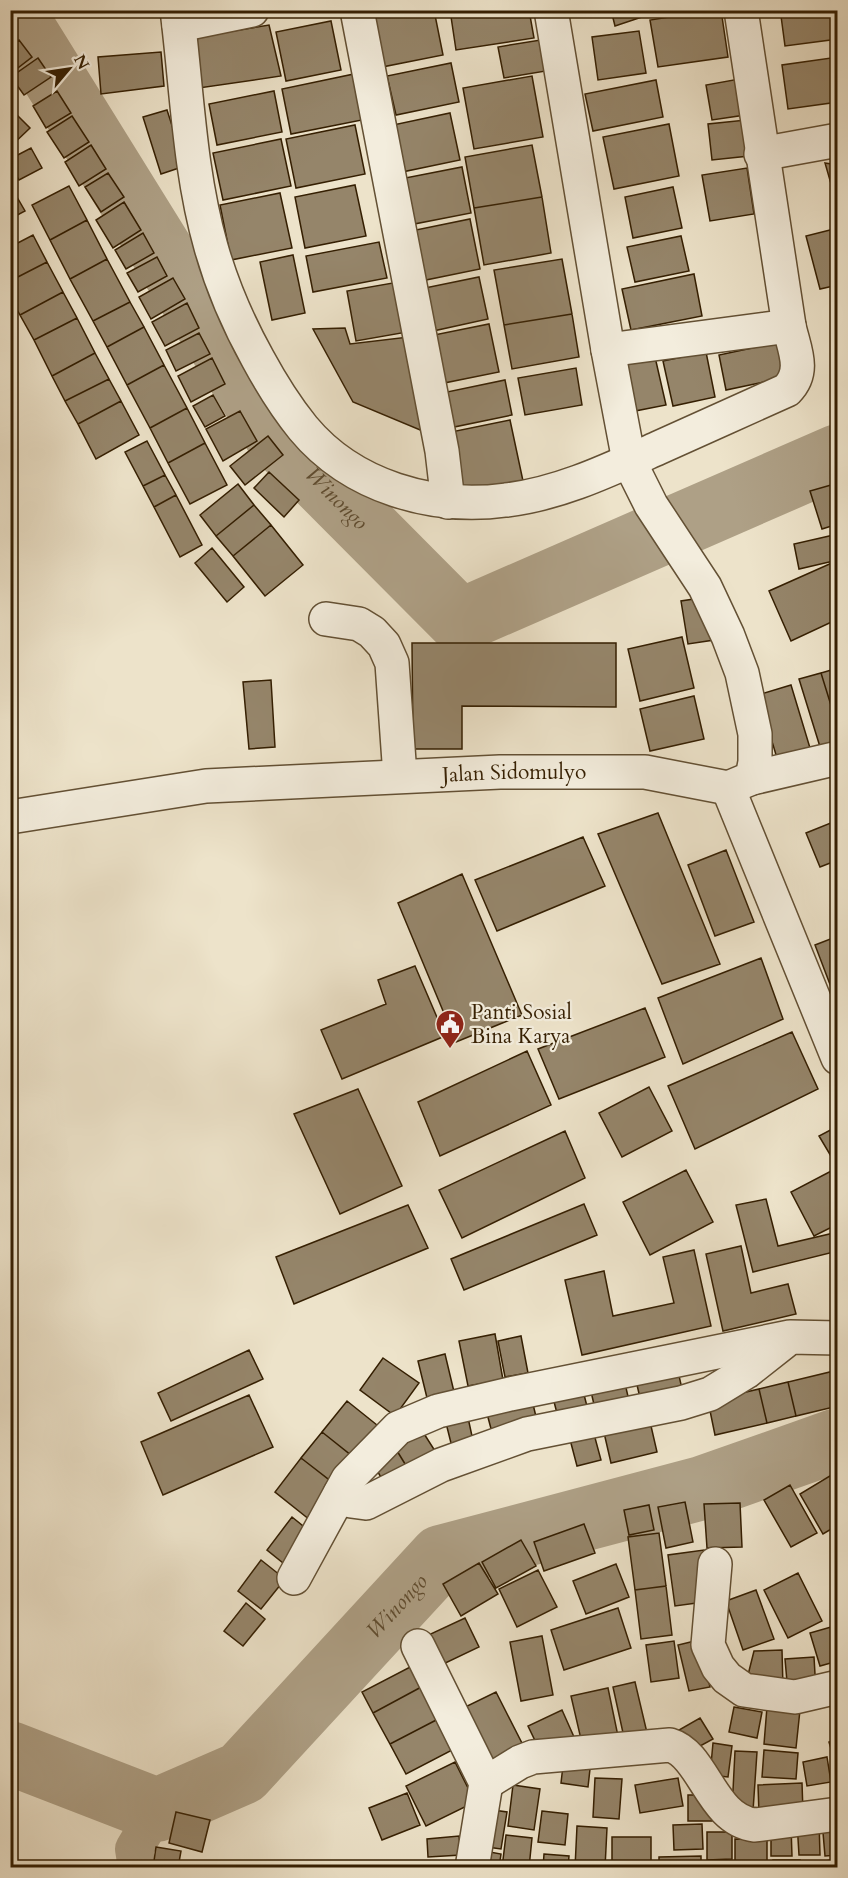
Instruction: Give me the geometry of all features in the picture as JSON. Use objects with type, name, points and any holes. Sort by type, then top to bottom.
[{"type":"street","points":[[252,10],[178,18],[194,165],[210,245],[226,296],[246,339],[267,376],[304,429],[329,453],[361,476],[412,496],[467,503],[519,498],[579,482],[787,390],[796,379],[798,367],[789,326],[761,154],[741,10]]},
{"type":"street","points":[[357,10],[440,440],[448,502]]},
{"type":"street","points":[[551,10],[629,461],[651,505],[705,587],[742,673],[755,734],[755,762],[740,783]]},
{"type":"street","points":[[761,154],[837,140]]},
{"type":"street","points":[[608,350],[789,326]]},
{"type":"street","points":[[326,619],[359,624],[372,632],[384,645],[392,663],[400,776]]},
{"type":"street","points":[[740,783],[837,758]]},
{"type":"street","name":"Jalan Sidomulyo","points":[[10,818],[206,786],[400,776],[500,772],[645,772],[740,783]]},
{"type":"street","points":[[740,783],[837,1056]]},
{"type":"street","points":[[294,1578],[348,1479],[399,1428],[438,1412],[510,1394],[790,1337],[837,1338]]},
{"type":"street","points":[[340,1494],[351,1501],[366,1503],[441,1465],[527,1434],[681,1403],[710,1394],[746,1372],[790,1337]]},
{"type":"street","points":[[716,1564],[708,1645],[718,1668],[727,1678],[744,1690],[795,1697],[837,1687]]},
{"type":"street","points":[[418,1646],[486,1783],[471,1868]]},
{"type":"street","points":[[486,1783],[520,1762],[533,1757],[670,1745],[678,1747],[686,1755],[724,1808],[742,1823],[755,1825],[837,1814]]},
{"type":"building","points":[[408,10],[434,10],[443,55],[382,67],[372,18]]},
{"type":"building","points":[[450,10],[529,10],[534,38],[456,50]]},
{"type":"building","points":[[611,10],[654,10],[654,13],[615,26]]},
{"type":"building","points":[[658,10],[684,10],[684,11],[659,16]]},
{"type":"building","points":[[721,10],[728,57],[658,67],[650,20]]},
{"type":"building","points":[[838,10],[838,39],[785,46],[781,16]]},
{"type":"building","points":[[331,21],[341,70],[286,81],[276,32]]},
{"type":"building","points":[[269,25],[281,76],[199,88],[190,38]]},
{"type":"building","points":[[639,31],[646,73],[598,80],[592,37]]},
{"type":"building","points":[[553,38],[558,69],[504,78],[498,47]]},
{"type":"building","points":[[19,40],[32,57],[10,74],[10,47]]},
{"type":"building","points":[[161,52],[164,86],[101,94],[98,57]]},
{"type":"building","points":[[838,57],[838,102],[788,109],[782,65]]},
{"type":"building","points":[[38,58],[51,77],[24,95],[11,77]]},
{"type":"building","points":[[451,63],[459,102],[396,115],[387,76]]},
{"type":"building","points":[[354,74],[362,120],[291,134],[282,89]]},
{"type":"building","points":[[532,76],[543,137],[474,149],[463,88]]},
{"type":"building","points":[[739,79],[745,115],[712,120],[706,85]]},
{"type":"building","points":[[656,80],[663,117],[593,131],[585,94]]},
{"type":"building","points":[[57,91],[71,113],[46,128],[33,106]]},
{"type":"building","points":[[274,91],[282,132],[217,145],[209,104]]},
{"type":"building","points":[[167,110],[185,166],[161,174],[143,117]]},
{"type":"building","points":[[450,113],[460,160],[402,172],[393,125]]},
{"type":"building","points":[[16,114],[30,128],[10,147],[10,119]]},
{"type":"building","points":[[72,116],[89,142],[64,158],[47,132]]},
{"type":"building","points":[[746,120],[749,156],[712,160],[708,124]]},
{"type":"building","points":[[669,124],[679,176],[614,189],[603,137]]},
{"type":"building","points":[[355,125],[365,174],[296,188],[286,139]]},
{"type":"building","points":[[281,139],[291,186],[223,200],[213,153]]},
{"type":"building","points":[[91,145],[106,169],[79,186],[65,162]]},
{"type":"building","points":[[532,145],[542,197],[474,208],[465,157]]},
{"type":"building","points":[[31,148],[42,168],[19,180],[10,164],[10,159]]},
{"type":"building","points":[[825,163],[838,165],[838,208]]},
{"type":"building","points":[[462,167],[471,213],[409,225],[400,179]]},
{"type":"building","points":[[747,168],[754,214],[710,221],[702,175]]},
{"type":"building","points":[[108,173],[124,197],[101,212],[85,187]]},
{"type":"building","points":[[10,185],[25,211],[10,219]]},
{"type":"building","points":[[355,185],[366,236],[305,248],[295,197]]},
{"type":"building","points":[[69,186],[87,220],[50,240],[32,205]]},
{"type":"building","points":[[673,187],[682,228],[633,238],[625,197]]},
{"type":"building","points":[[280,193],[292,248],[231,260],[220,205]]},
{"type":"building","points":[[542,197],[551,253],[484,265],[474,208]]},
{"type":"building","points":[[124,202],[141,230],[113,248],[96,220]]},
{"type":"building","points":[[470,219],[480,269],[416,282],[406,232]]},
{"type":"building","points":[[87,220],[107,259],[70,279],[50,240]]},
{"type":"building","points":[[838,228],[838,285],[820,289],[806,236]]},
{"type":"building","points":[[143,233],[154,253],[126,269],[115,250]]},
{"type":"building","points":[[33,235],[47,262],[10,281],[10,247]]},
{"type":"building","points":[[681,236],[689,271],[635,282],[627,247]]},
{"type":"building","points":[[379,242],[387,278],[313,292],[306,256]]},
{"type":"building","points":[[293,255],[305,313],[272,320],[260,262]]},
{"type":"building","points":[[157,257],[167,276],[138,292],[127,273]]},
{"type":"building","points":[[107,259],[130,302],[93,321],[70,279]]},
{"type":"building","points":[[562,259],[572,314],[504,325],[494,270]]},
{"type":"building","points":[[47,262],[63,292],[20,315],[10,297],[10,281]]},
{"type":"building","points":[[694,274],[702,316],[631,330],[622,289]]},
{"type":"building","points":[[479,277],[488,319],[424,333],[415,290]]},
{"type":"building","points":[[173,278],[185,299],[151,319],[139,297]]},
{"type":"building","points":[[404,281],[413,331],[356,341],[347,291]]},
{"type":"building","points":[[63,292],[77,318],[34,340],[20,315]]},
{"type":"building","points":[[130,302],[144,327],[107,347],[93,321]]},
{"type":"building","points":[[187,303],[199,328],[165,346],[152,322]]},
{"type":"building","points":[[572,314],[579,357],[512,369],[504,325]]},
{"type":"building","points":[[77,318],[95,353],[52,376],[34,340]]},
{"type":"building","points":[[489,324],[499,372],[444,383],[434,335]]},
{"type":"building","points":[[144,327],[164,365],[127,385],[107,347]]},
{"type":"building","points":[[345,328],[350,344],[417,336],[437,437],[353,402],[313,329]]},
{"type":"building","points":[[199,333],[210,354],[176,371],[166,350]]},
{"type":"building","points":[[781,342],[788,377],[726,390],[719,355]]},
{"type":"building","points":[[706,352],[715,397],[673,406],[663,361]]},
{"type":"building","points":[[95,353],[109,379],[65,401],[52,376]]},
{"type":"building","points":[[655,357],[666,405],[635,411],[626,363]]},
{"type":"building","points":[[212,358],[225,384],[191,402],[178,376]]},
{"type":"building","points":[[164,365],[187,408],[150,428],[127,385]]},
{"type":"building","points":[[576,368],[582,405],[525,415],[518,378]]},
{"type":"building","points":[[109,379],[121,401],[78,424],[65,401]]},
{"type":"building","points":[[505,380],[512,415],[454,427],[447,392]]},
{"type":"building","points":[[213,395],[225,416],[205,427],[193,406]]},
{"type":"building","points":[[121,401],[139,435],[96,459],[78,424]]},
{"type":"building","points":[[187,408],[205,443],[168,463],[150,428]]},
{"type":"building","points":[[240,411],[257,441],[223,461],[206,429]]},
{"type":"building","points":[[510,420],[523,481],[463,493],[451,432]]},
{"type":"building","points":[[268,436],[283,455],[245,485],[230,466]]},
{"type":"building","points":[[147,441],[165,475],[143,486],[125,452]]},
{"type":"building","points":[[205,443],[227,485],[190,504],[168,463]]},
{"type":"building","points":[[269,472],[299,500],[284,517],[254,488]]},
{"type":"building","points":[[165,475],[176,495],[154,507],[143,486]]},
{"type":"building","points":[[838,483],[838,524],[822,529],[810,491]]},
{"type":"building","points":[[238,484],[254,505],[216,536],[200,515]]},
{"type":"building","points":[[176,495],[202,545],[180,557],[154,507]]},
{"type":"building","points":[[254,505],[271,525],[233,556],[216,536]]},
{"type":"building","points":[[271,525],[303,565],[265,596],[233,556]]},
{"type":"building","points":[[838,534],[838,560],[799,569],[794,544]]},
{"type":"building","points":[[212,548],[244,587],[227,602],[195,563]]},
{"type":"building","points":[[834,562],[838,571],[838,619],[791,641],[769,591]]},
{"type":"building","points":[[707,597],[714,640],[688,644],[681,601]]},
{"type":"building","points":[[682,637],[694,688],[640,701],[628,649]]},
{"type":"building","points":[[412,643],[616,643],[616,707],[462,706],[462,749],[413,749]]},
{"type":"building","points":[[838,668],[838,728],[821,673]]},
{"type":"building","points":[[821,673],[838,728],[838,745],[821,750],[799,679]]},
{"type":"building","points":[[271,680],[275,747],[249,749],[243,682]]},
{"type":"building","points":[[791,685],[810,748],[777,758],[758,695]]},
{"type":"building","points":[[694,696],[704,739],[650,751],[640,709]]},
{"type":"building","points":[[838,767],[838,795],[828,770]]},
{"type":"building","points":[[658,813],[720,964],[662,984],[598,834]]},
{"type":"building","points":[[838,820],[838,860],[820,867],[806,833]]},
{"type":"building","points":[[583,837],[605,886],[497,931],[475,880]]},
{"type":"building","points":[[726,850],[754,922],[715,936],[688,865]]},
{"type":"building","points":[[462,874],[522,1015],[456,1042],[398,903]]},
{"type":"building","points":[[838,936],[838,984],[831,987],[815,945]]},
{"type":"building","points":[[761,958],[783,1019],[683,1064],[658,998]]},
{"type":"building","points":[[415,966],[445,1036],[342,1079],[321,1030],[386,1004],[378,980]]},
{"type":"building","points":[[645,1008],[665,1057],[559,1099],[538,1049]]},
{"type":"building","points":[[792,1032],[818,1089],[695,1149],[668,1086]]},
{"type":"building","points":[[527,1051],[551,1105],[440,1156],[418,1102]]},
{"type":"building","points":[[649,1087],[672,1131],[622,1157],[599,1113]]},
{"type":"building","points":[[358,1089],[402,1186],[340,1214],[294,1114]]},
{"type":"building","points":[[838,1126],[838,1168],[819,1136]]},
{"type":"building","points":[[565,1131],[585,1178],[462,1238],[439,1190]]},
{"type":"building","points":[[835,1169],[838,1174],[838,1224],[814,1236],[791,1192]]},
{"type":"building","points":[[686,1170],[713,1222],[650,1255],[623,1202]]},
{"type":"building","points":[[766,1199],[778,1246],[838,1232],[838,1251],[753,1272],[736,1205]]},
{"type":"building","points":[[584,1204],[597,1235],[464,1290],[451,1259]]},
{"type":"building","points":[[408,1205],[428,1248],[294,1304],[276,1257]]},
{"type":"building","points":[[741,1246],[751,1293],[788,1284],[796,1314],[723,1331],[706,1254]]},
{"type":"building","points":[[694,1250],[711,1326],[582,1355],[565,1280],[604,1271],[613,1316],[674,1303],[663,1257]]},
{"type":"building","points":[[495,1334],[503,1380],[468,1386],[459,1341]]},
{"type":"building","points":[[521,1336],[528,1373],[505,1377],[498,1341]]},
{"type":"building","points":[[249,1350],[263,1379],[171,1421],[158,1393]]},
{"type":"building","points":[[445,1354],[455,1396],[428,1402],[418,1361]]},
{"type":"building","points":[[383,1358],[419,1383],[395,1416],[360,1390]]},
{"type":"building","points":[[676,1363],[683,1393],[641,1402],[634,1372]]},
{"type":"building","points":[[834,1371],[838,1384],[838,1406],[796,1416],[788,1382]]},
{"type":"building","points":[[623,1375],[630,1405],[596,1413],[589,1383]]},
{"type":"building","points":[[788,1382],[796,1416],[767,1423],[759,1389]]},
{"type":"building","points":[[581,1383],[589,1414],[559,1421],[551,1390]]},
{"type":"building","points":[[759,1389],[767,1423],[715,1435],[708,1401]]},
{"type":"building","points":[[249,1395],[273,1447],[163,1495],[141,1442]]},
{"type":"building","points":[[531,1396],[539,1429],[494,1440],[485,1406]]},
{"type":"building","points":[[347,1401],[382,1429],[357,1460],[322,1432]]},
{"type":"building","points":[[467,1413],[475,1450],[454,1455],[445,1419]]},
{"type":"building","points":[[648,1413],[657,1452],[611,1463],[602,1424]]},
{"type":"building","points":[[591,1423],[601,1460],[577,1466],[567,1428]]},
{"type":"building","points":[[421,1429],[437,1454],[410,1472],[394,1446]]},
{"type":"building","points":[[322,1432],[357,1460],[337,1486],[301,1458]]},
{"type":"building","points":[[394,1446],[410,1472],[387,1487],[371,1461]]},
{"type":"building","points":[[301,1458],[337,1486],[310,1520],[275,1492]]},
{"type":"building","points":[[838,1471],[838,1525],[823,1534],[800,1494]]},
{"type":"building","points":[[790,1485],[817,1533],[791,1547],[764,1500]]},
{"type":"building","points":[[685,1502],[693,1542],[666,1548],[658,1507]]},
{"type":"building","points":[[740,1503],[742,1547],[707,1548],[704,1504]]},
{"type":"building","points":[[649,1505],[654,1530],[629,1535],[624,1510]]},
{"type":"building","points":[[292,1517],[313,1534],[288,1567],[267,1550]]},
{"type":"building","points":[[584,1524],[595,1553],[544,1571],[534,1542]]},
{"type":"building","points":[[659,1533],[666,1586],[635,1590],[628,1537]]},
{"type":"building","points":[[521,1540],[536,1566],[496,1588],[482,1562]]},
{"type":"building","points":[[704,1550],[711,1601],[675,1606],[668,1555]]},
{"type":"building","points":[[261,1560],[285,1579],[261,1609],[238,1591]]},
{"type":"building","points":[[479,1563],[498,1594],[461,1616],[443,1584]]},
{"type":"building","points":[[616,1564],[629,1597],[586,1614],[573,1581]]},
{"type":"building","points":[[538,1570],[557,1607],[517,1627],[499,1589]]},
{"type":"building","points":[[798,1573],[822,1621],[788,1638],[764,1590]]},
{"type":"building","points":[[666,1586],[672,1635],[641,1639],[635,1590]]},
{"type":"building","points":[[756,1590],[774,1639],[743,1650],[726,1601]]},
{"type":"building","points":[[246,1603],[265,1619],[243,1646],[224,1631]]},
{"type":"building","points":[[618,1608],[631,1648],[564,1670],[551,1630]]},
{"type":"building","points":[[465,1618],[479,1647],[437,1667],[422,1638]]},
{"type":"building","points":[[838,1625],[838,1661],[820,1666],[810,1633]]},
{"type":"building","points":[[542,1636],[553,1695],[521,1701],[510,1642]]},
{"type":"building","points":[[699,1640],[710,1687],[689,1691],[678,1645]]},
{"type":"building","points":[[674,1641],[679,1678],[651,1682],[646,1645]]},
{"type":"building","points":[[782,1650],[783,1688],[747,1679],[754,1651]]},
{"type":"building","points":[[814,1657],[816,1691],[788,1693],[785,1659]]},
{"type":"building","points":[[414,1665],[425,1685],[373,1713],[362,1692]]},
{"type":"building","points":[[635,1682],[648,1737],[625,1742],[613,1687]]},
{"type":"building","points":[[425,1685],[442,1717],[390,1744],[373,1713]]},
{"type":"building","points":[[608,1688],[619,1741],[583,1748],[571,1696]]},
{"type":"building","points":[[496,1692],[527,1753],[491,1771],[461,1709]]},
{"type":"building","points":[[734,1707],[762,1712],[757,1738],[729,1732]]},
{"type":"building","points":[[767,1707],[800,1710],[796,1748],[764,1744]]},
{"type":"building","points":[[562,1710],[574,1737],[541,1753],[528,1726]]},
{"type":"building","points":[[442,1717],[458,1747],[406,1774],[390,1744]]},
{"type":"building","points":[[700,1718],[713,1739],[691,1751],[679,1730]]},
{"type":"building","points":[[838,1740],[838,1761],[835,1762],[829,1742]]},
{"type":"building","points":[[713,1743],[732,1746],[728,1777],[710,1775]]},
{"type":"building","points":[[764,1750],[798,1753],[796,1779],[762,1777]]},
{"type":"building","points":[[735,1751],[757,1752],[753,1811],[732,1810]]},
{"type":"building","points":[[564,1757],[591,1760],[588,1787],[561,1783]]},
{"type":"building","points":[[827,1757],[831,1782],[807,1786],[803,1762]]},
{"type":"building","points":[[455,1762],[475,1802],[426,1826],[406,1786]]},
{"type":"building","points":[[838,1771],[838,1794],[832,1772]]},
{"type":"building","points":[[595,1778],[622,1779],[619,1819],[593,1817]]},
{"type":"building","points":[[678,1778],[683,1806],[640,1813],[635,1785]]},
{"type":"building","points":[[802,1783],[803,1812],[759,1814],[758,1785]]},
{"type":"building","points":[[513,1785],[540,1789],[534,1830],[508,1826]]},
{"type":"building","points":[[407,1793],[420,1825],[382,1840],[369,1808]]},
{"type":"building","points":[[688,1795],[712,1795],[712,1821],[688,1821]]},
{"type":"building","points":[[486,1809],[507,1812],[501,1849],[480,1846]]},
{"type":"building","points":[[542,1811],[568,1814],[565,1845],[538,1842]]},
{"type":"building","points":[[176,1812],[210,1820],[202,1852],[169,1843]]},
{"type":"building","points":[[838,1820],[838,1855],[825,1856],[822,1821]]},
{"type":"building","points":[[819,1821],[820,1855],[799,1855],[797,1822]]},
{"type":"building","points":[[702,1824],[703,1849],[674,1850],[673,1825]]},
{"type":"building","points":[[577,1826],[607,1828],[605,1868],[575,1868]]},
{"type":"building","points":[[791,1826],[792,1856],[771,1856],[771,1827]]},
{"type":"building","points":[[707,1832],[732,1832],[732,1859],[707,1860]]},
{"type":"building","points":[[506,1835],[532,1838],[529,1868],[502,1868]]},
{"type":"building","points":[[459,1836],[461,1855],[428,1857],[427,1839]]},
{"type":"building","points":[[612,1837],[651,1837],[651,1868],[612,1868]]},
{"type":"building","points":[[735,1839],[767,1840],[767,1868],[735,1868]]},
{"type":"building","points":[[156,1847],[181,1851],[178,1868],[153,1868]]},
{"type":"building","points":[[479,1850],[501,1854],[499,1868],[476,1868]]},
{"type":"building","points":[[544,1854],[569,1856],[568,1868],[543,1868]]},
{"type":"building","points":[[701,1856],[701,1868],[659,1868],[659,1857]]},
{"type":"building","points":[[838,1858],[838,1868],[824,1868],[822,1862]]},
{"type":"building","points":[[773,1860],[800,1860],[800,1868],[773,1868]]},
{"type":"building","points":[[411,1862],[456,1864],[456,1868],[410,1868]]},
{"type":"waterway","name":"Winongo","points":[[12,10],[277,437],[460,621],[838,456]]},
{"type":"waterway","name":"Winongo","points":[[10,1753],[157,1810],[242,1773],[441,1557],[702,1488],[838,1440]]},
{"type":"waterway","points":[[137,1868],[134,1849],[157,1810]]},
{"type":"place","name":"Panti Sosial Bina Karya","points":[[450,1050]]}]
